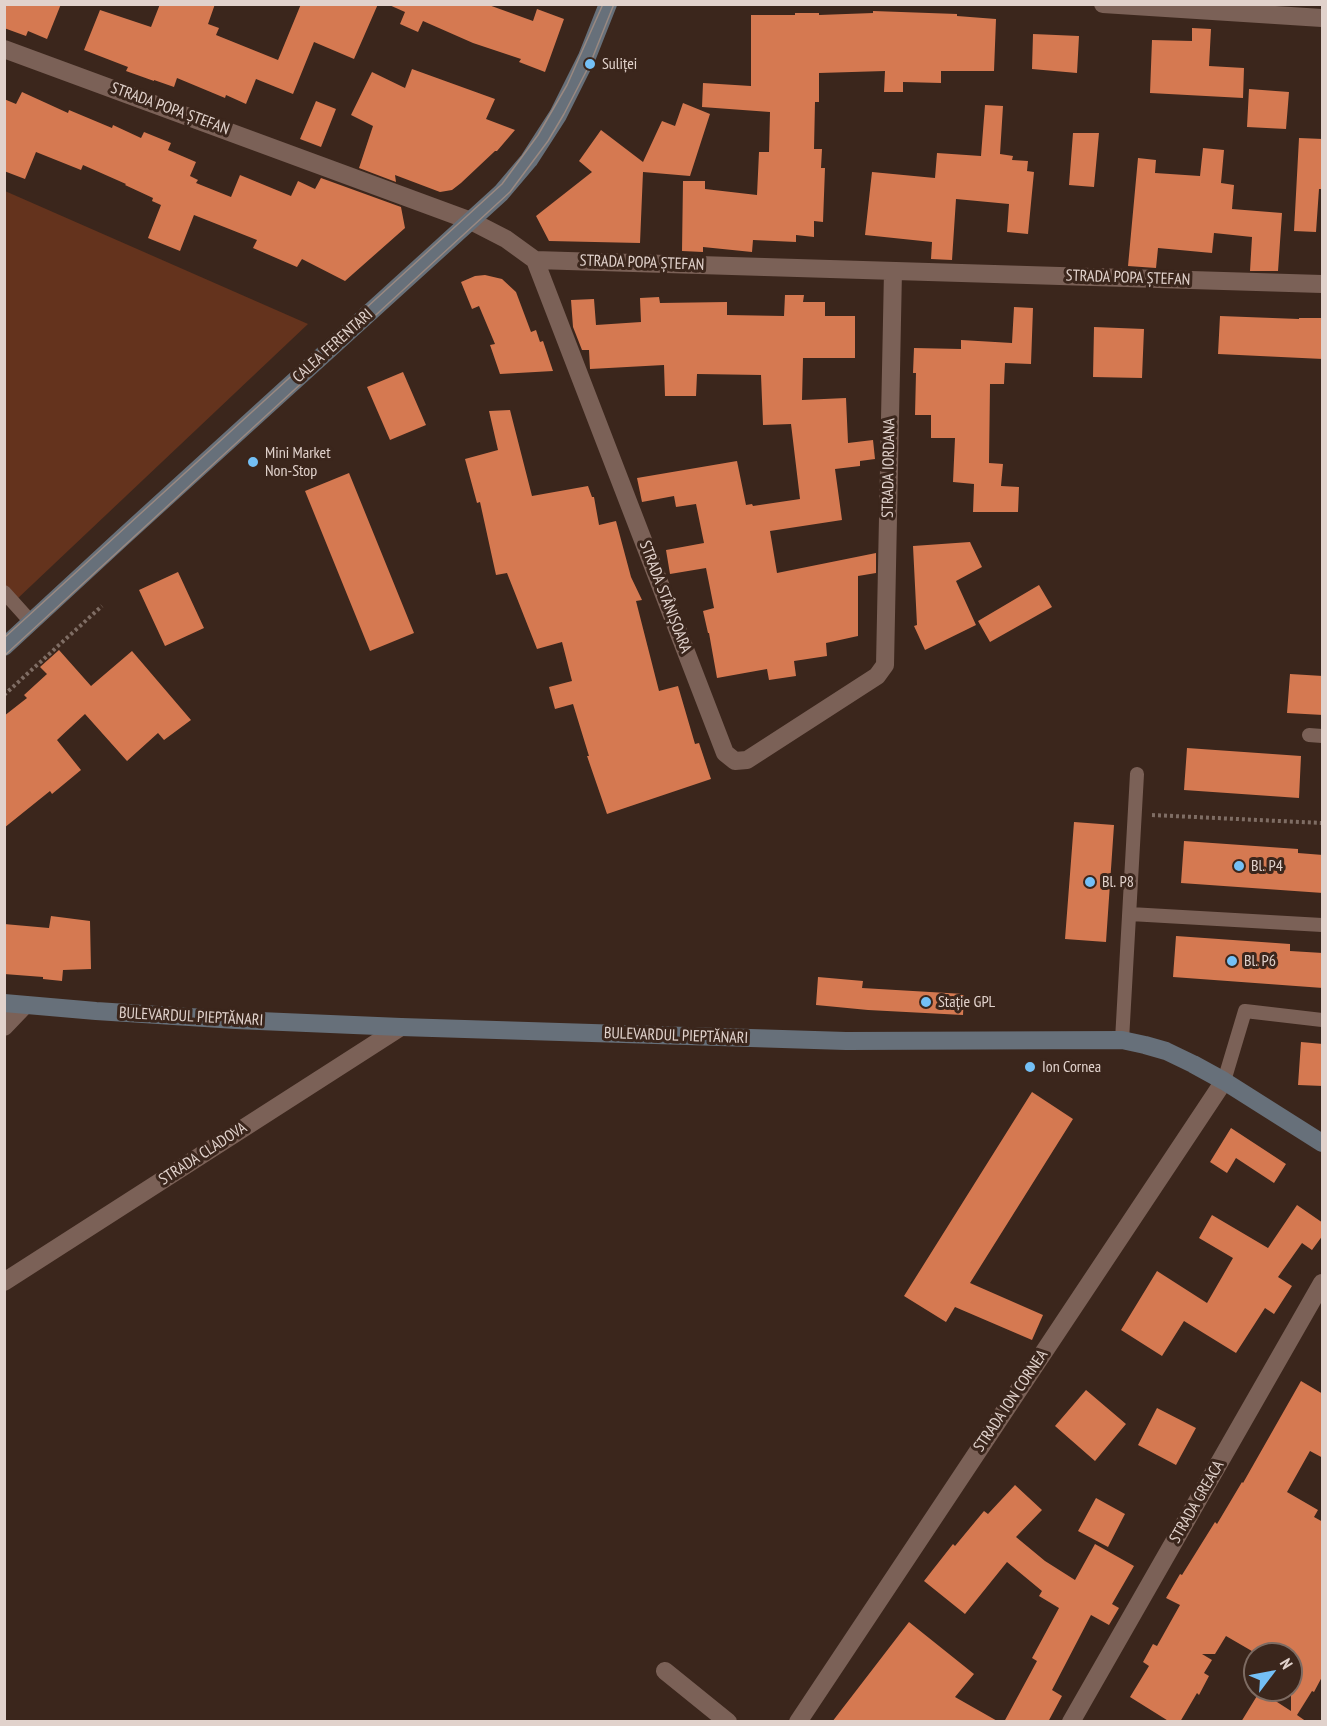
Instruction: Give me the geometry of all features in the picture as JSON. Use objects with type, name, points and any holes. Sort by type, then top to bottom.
[{"type":"main road","name":"CALEA FERENTARI","points":[[4,647],[471,221],[512,180],[529,160],[558,115],[587,57],[608,4]]},
{"type":"main road","name":"BULEVARDUL PIEPTĂNARI","points":[[4,1003],[236,1020],[401,1027],[846,1041],[1122,1040],[1166,1051],[1224,1081],[1323,1143]]},
{"type":"street","points":[[1103,4],[1323,18]]},
{"type":"street","name":"STRADA POPA ȘTEFAN","points":[[4,49],[471,221],[506,239],[535,260],[1323,284]]},
{"type":"street","name":"STRADA STÂNIȘOARA","points":[[535,260],[725,753],[735,761],[747,760],[877,676],[885,665]]},
{"type":"street","name":"STRADA IORDANA","points":[[885,665],[893,271]]},
{"type":"street","points":[[4,1027],[26,1005]]},
{"type":"street","name":"STRADA CLADOVA","points":[[4,1282],[401,1027]]},
{"type":"street","name":"STRADA ION CORNEA","points":[[798,1722],[1224,1081]]},
{"type":"street","name":"STRADA GREACA","points":[[1071,1722],[1323,1283]]},
{"type":"street","points":[[665,1671],[720,1719]]},
{"type":"lane","points":[[4,592],[32,622]]},
{"type":"lane","points":[[1122,1040],[1137,774]]},
{"type":"lane","points":[[1130,914],[1323,925]]},
{"type":"lane","points":[[1224,1081],[1245,1011],[1323,1020]]},
{"type":"path","points":[[4,695],[102,606]]},
{"type":"path","points":[[1134,814],[1323,823]]},
{"type":"shaded area","points":[[5,191],[308,324],[16,600],[5,588]]},
{"type":"building","points":[[4,4],[61,4],[47,39],[28,31],[26,36],[4,28]]},
{"type":"building","points":[[160,4],[215,4],[208,24],[219,28],[216,35],[278,60],[301,4],[378,4],[354,59],[314,42],[293,94],[256,79],[246,104],[177,78],[174,87],[154,81],[126,71],[128,67],[84,50],[100,10],[151,27]]},
{"type":"building","points":[[387,4],[486,4],[533,21],[537,9],[564,19],[545,72],[519,62],[521,59],[473,43],[423,21],[418,32],[400,24],[405,12]]},
{"type":"building","points":[[873,11],[957,14],[957,16],[996,19],[994,71],[941,71],[941,83],[903,82],[903,92],[884,92],[885,71],[819,73],[819,102],[815,102],[814,149],[822,149],[821,168],[825,168],[823,222],[814,221],[814,237],[796,235],[796,242],[753,240],[752,252],[703,247],[703,252],[682,251],[683,181],[705,181],[705,189],[757,195],[759,152],[769,152],[770,112],[702,107],[703,83],[751,86],[751,15],[819,13],[819,15],[873,13]]},
{"type":"building","points":[[1192,28],[1211,29],[1209,66],[1244,68],[1243,98],[1150,93],[1152,40],[1192,41]]},
{"type":"building","points":[[1033,34],[1079,36],[1077,73],[1032,69]]},
{"type":"building","points":[[412,69],[495,99],[486,119],[515,130],[497,151],[452,190],[440,192],[395,175],[396,182],[359,168],[373,126],[351,115],[372,72],[405,88]]},
{"type":"building","points":[[1249,89],[1289,92],[1286,129],[1247,127]]},
{"type":"building","points":[[22,92],[68,113],[69,110],[112,128],[113,125],[141,138],[144,132],[171,143],[168,150],[196,162],[190,176],[198,180],[196,183],[231,197],[240,175],[291,196],[298,181],[315,189],[321,178],[401,207],[405,228],[345,281],[302,259],[297,267],[253,248],[257,240],[194,215],[180,251],[148,238],[161,205],[152,201],[153,198],[126,184],[83,165],[81,170],[36,152],[25,179],[4,171],[4,99],[16,104]]},
{"type":"building","points":[[316,101],[336,109],[321,147],[300,139]]},
{"type":"building","points":[[683,103],[710,114],[690,176],[643,172],[640,243],[549,241],[536,216],[592,172],[579,161],[601,130],[643,162],[662,121],[675,126]]},
{"type":"building","points":[[985,105],[1003,106],[1000,154],[1013,156],[1012,160],[1028,161],[1027,171],[1034,172],[1028,234],[1007,232],[1009,204],[956,199],[952,260],[931,259],[932,242],[865,235],[872,172],[935,178],[937,153],[981,156]]},
{"type":"building","points":[[1073,133],[1099,133],[1094,187],[1069,185]]},
{"type":"building","points":[[1299,138],[1323,139],[1316,232],[1294,231]]},
{"type":"building","points":[[1203,148],[1224,150],[1221,183],[1234,185],[1232,209],[1282,213],[1278,271],[1250,271],[1252,237],[1214,233],[1212,253],[1158,248],[1156,268],[1128,266],[1138,158],[1156,160],[1155,173],[1200,176]]},
{"type":"building","points":[[485,275],[502,279],[516,292],[531,332],[536,330],[540,342],[543,341],[553,371],[500,374],[490,345],[495,344],[479,306],[472,309],[461,282],[475,276]]},
{"type":"building","points":[[785,295],[804,295],[803,302],[825,302],[825,316],[855,316],[855,358],[803,358],[802,400],[846,398],[848,443],[873,440],[875,459],[860,461],[860,466],[835,469],[842,520],[770,531],[777,573],[876,553],[876,573],[858,576],[858,636],[826,643],[827,656],[794,661],[796,676],[769,680],[767,669],[717,678],[703,611],[714,608],[706,568],[670,574],[666,550],[704,543],[696,504],[676,507],[674,496],[642,502],[637,478],[737,461],[746,505],[800,499],[791,424],[763,425],[761,375],[697,374],[696,396],[665,396],[664,365],[590,369],[589,350],[582,350],[573,327],[571,300],[594,299],[596,325],[641,322],[640,298],[659,297],[660,303],[727,302],[727,315],[784,316]]},
{"type":"building","points":[[1014,307],[1033,308],[1031,364],[1005,363],[1004,384],[990,384],[989,463],[1003,464],[1001,486],[1019,487],[1018,512],[973,512],[974,484],[953,482],[955,438],[931,438],[931,415],[915,415],[914,348],[961,349],[961,340],[1012,343]]},
{"type":"building","points":[[1220,316],[1323,318],[1323,359],[1218,354]]},
{"type":"building","points":[[1094,327],[1144,329],[1142,378],[1093,377]]},
{"type":"building","points":[[403,372],[426,425],[390,440],[367,387]]},
{"type":"building","points":[[510,410],[532,496],[588,486],[594,497],[599,525],[616,521],[631,577],[642,600],[636,601],[659,691],[678,686],[695,744],[699,743],[711,779],[607,814],[587,756],[589,756],[573,704],[555,709],[549,687],[572,681],[562,642],[537,649],[507,573],[496,575],[480,502],[477,503],[465,459],[498,450],[489,411]]},
{"type":"building","points":[[349,473],[414,633],[370,651],[305,491]]},
{"type":"building","points":[[970,542],[982,567],[956,581],[976,625],[925,650],[914,626],[917,625],[913,546]]},
{"type":"building","points":[[178,572],[204,628],[165,646],[139,590]]},
{"type":"building","points":[[1039,585],[1052,607],[990,642],[978,621]]},
{"type":"building","points":[[59,650],[91,686],[132,651],[191,720],[164,740],[158,733],[127,761],[85,714],[57,740],[81,770],[52,794],[50,791],[4,828],[4,716],[27,698],[24,695],[47,674],[40,667]]},
{"type":"building","points":[[1290,674],[1323,676],[1323,715],[1287,713]]},
{"type":"building","points":[[1187,748],[1301,756],[1299,798],[1184,790]]},
{"type":"building","name":"Bl. P8","points":[[1074,822],[1114,825],[1106,942],[1065,939]]},
{"type":"building","name":"Bl. P4","points":[[1184,841],[1298,849],[1298,853],[1323,855],[1323,893],[1181,883]]},
{"type":"building","points":[[51,916],[90,921],[91,969],[63,970],[62,981],[4,974],[4,924],[49,928]]},
{"type":"building","name":"Bl. P6","points":[[1176,936],[1290,944],[1290,951],[1323,953],[1323,988],[1173,977]]},
{"type":"building","points":[[818,977],[863,981],[862,988],[964,994],[963,1015],[816,1005]]},
{"type":"building","points":[[1301,1042],[1323,1044],[1323,1086],[1298,1085]]},
{"type":"building","points":[[1032,1092],[1073,1119],[970,1283],[1043,1315],[1032,1340],[955,1307],[946,1322],[904,1296]]},
{"type":"building","points":[[1231,1128],[1286,1164],[1274,1183],[1236,1158],[1227,1173],[1210,1162]]},
{"type":"building","points":[[1297,1205],[1323,1223],[1323,1235],[1312,1250],[1302,1243],[1278,1277],[1292,1286],[1274,1314],[1265,1308],[1236,1353],[1184,1321],[1162,1356],[1121,1330],[1157,1271],[1207,1303],[1233,1258],[1199,1238],[1212,1215],[1268,1248]]},
{"type":"building","points":[[1301,1381],[1323,1394],[1323,1458],[1310,1451],[1287,1492],[1318,1510],[1314,1517],[1323,1522],[1323,1675],[1297,1715],[1307,1722],[1241,1722],[1253,1702],[1277,1702],[1291,1711],[1291,1702],[1303,1702],[1303,1642],[1243,1642],[1243,1646],[1226,1636],[1215,1654],[1202,1654],[1212,1660],[1204,1673],[1209,1676],[1180,1722],[1170,1722],[1130,1697],[1149,1666],[1143,1662],[1153,1644],[1157,1646],[1180,1605],[1166,1598],[1243,1483]]},
{"type":"building","points":[[1086,1390],[1126,1424],[1095,1461],[1055,1426]]},
{"type":"building","points":[[1157,1408],[1196,1428],[1176,1465],[1138,1445]]},
{"type":"building","points":[[1015,1485],[1042,1510],[1016,1537],[1045,1561],[1075,1580],[1095,1544],[1134,1566],[1112,1604],[1119,1608],[1109,1625],[1091,1615],[1052,1690],[1062,1696],[1048,1722],[1004,1722],[1037,1661],[1032,1658],[1059,1608],[1039,1596],[1042,1591],[1007,1562],[965,1614],[924,1581],[953,1544],[955,1546],[984,1511],[988,1514]]},
{"type":"building","points":[[1096,1498],[1125,1514],[1108,1547],[1078,1531]]},
{"type":"building","points":[[909,1622],[974,1674],[955,1697],[999,1722],[832,1722]]},
{"type":"tram line","points":[[4,638],[502,184],[538,135],[567,85],[603,4]]},
{"type":"tram line","points":[[4,656],[510,192],[548,141],[564,114],[590,64],[614,4]]},
{"type":"place","name":"Suliței","points":[[590,64]]},
{"type":"place","name":"Mini Market Non-Stop","points":[[253,462]]},
{"type":"place","name":"Bl. P4","points":[[1239,866]]},
{"type":"place","name":"Bl. P8","points":[[1090,882]]},
{"type":"place","name":"Bl. P6","points":[[1232,961]]},
{"type":"place","name":"Stație GPL","points":[[926,1002]]},
{"type":"place","name":"Ion Cornea","points":[[1030,1067]]}]
